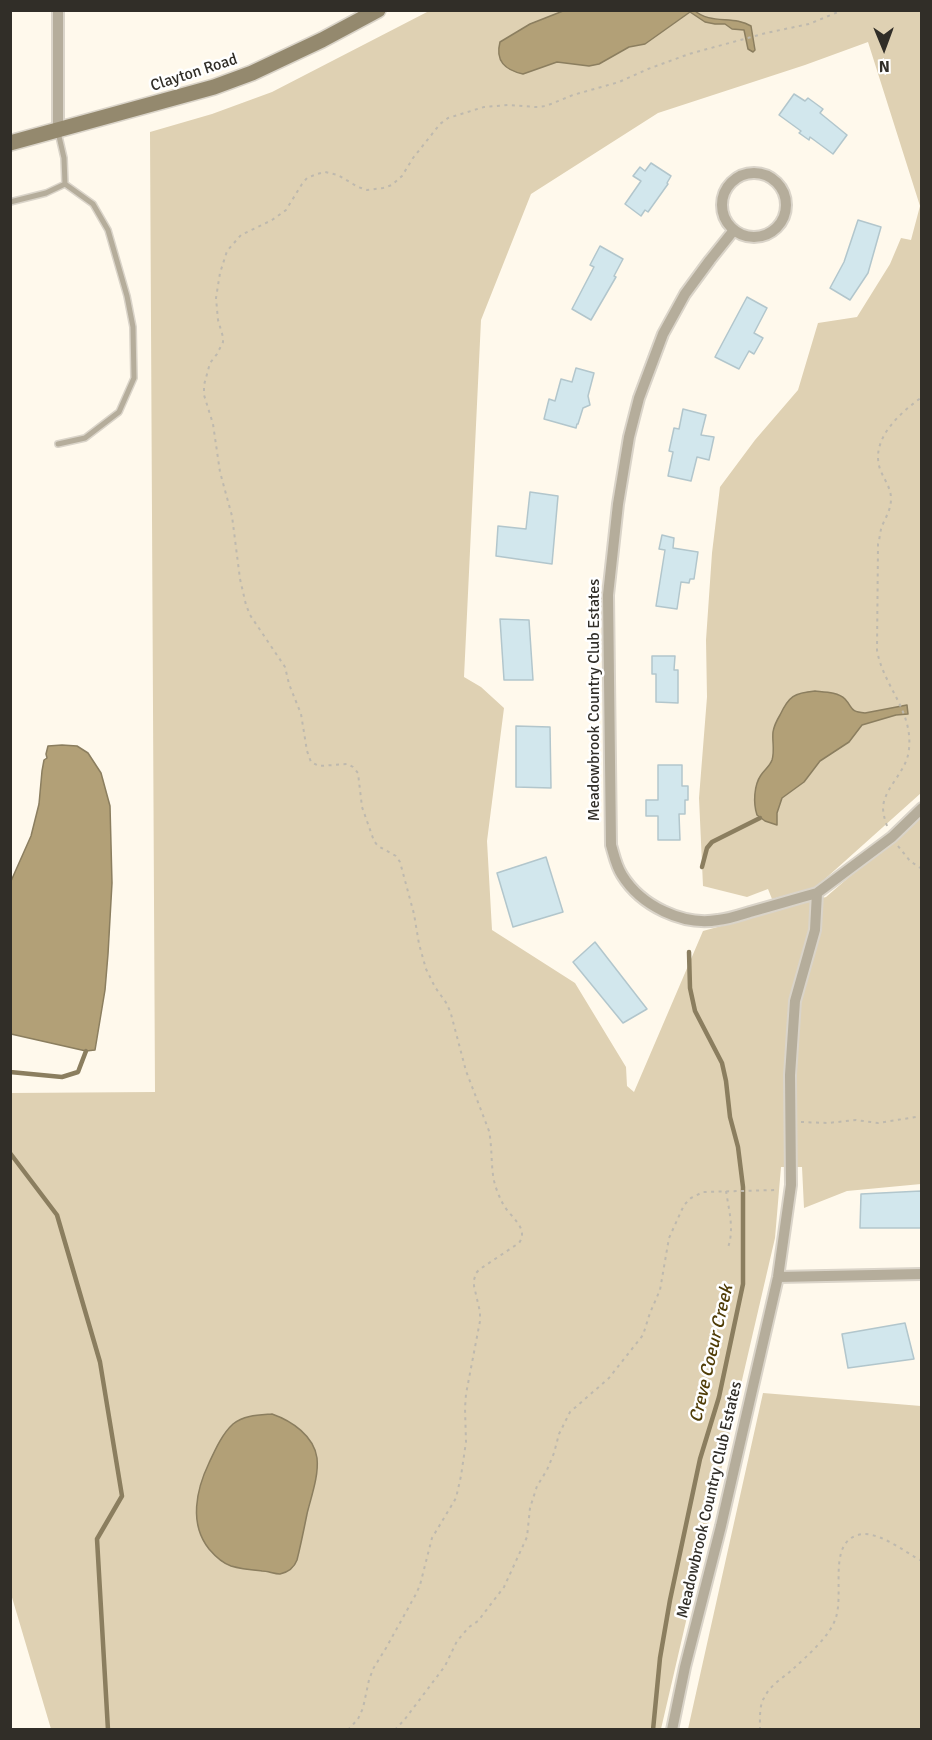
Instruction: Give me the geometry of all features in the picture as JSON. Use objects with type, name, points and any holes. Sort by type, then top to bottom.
[{"type":"main road","name":"Clayton Road","points":[[10,143],[214,87],[252,73],[378,10]]},
{"type":"street","points":[[58,10],[58,131]]},
{"type":"street","points":[[749,173],[770,177],[783,191],[786,200],[786,210],[778,227],[771,233],[752,237],[734,230],[727,223],[722,202],[730,183],[749,173]]},
{"type":"street","name":"Meadowbrook Country Club Estates","points":[[734,230],[685,294],[663,334],[639,398],[629,437],[618,504],[608,596],[611,845],[619,869],[636,892],[663,911],[696,920],[720,920],[817,893],[892,837],[921,808]]},
{"type":"street","name":"Meadowbrook Country Club Estates","points":[[672,1730],[778,1277],[791,1185],[790,1075],[795,1001],[815,930],[817,893]]},
{"type":"street","points":[[778,1277],[921,1274]]},
{"type":"lane","points":[[58,131],[64,158],[65,184]]},
{"type":"lane","points":[[10,202],[46,193],[65,184]]},
{"type":"lane","points":[[58,444],[85,438],[119,412],[134,378],[133,327],[127,296],[108,230],[93,204],[65,184]]},
{"type":"path","points":[[348,1730],[361,1714],[373,1669],[416,1594],[432,1538],[459,1490],[466,1442],[466,1394],[480,1321],[479,1303],[474,1286],[476,1273],[519,1243],[522,1234],[518,1222],[505,1209],[495,1182],[489,1131],[466,1071],[451,1014],[426,969],[400,862],[396,856],[378,846],[374,840],[362,807],[358,773],[353,767],[348,764],[319,766],[311,762],[301,714],[285,667],[250,615],[246,605],[240,579],[234,524],[220,472],[213,424],[204,395],[204,385],[210,363],[223,342],[216,298],[220,273],[227,251],[241,235],[272,220],[286,210],[308,178],[326,172],[338,175],[367,190],[392,185],[402,176],[440,124],[448,118],[484,107],[546,106],[573,95],[620,82],[689,54],[809,24],[843,10]]},
{"type":"path","points":[[921,398],[893,423],[885,433],[880,446],[878,459],[889,487],[891,506],[881,529],[878,544],[877,650],[884,674],[906,718],[910,741],[908,759],[883,806],[888,829],[901,852],[921,869]]},
{"type":"path","points":[[791,1121],[828,1123],[856,1120],[878,1123],[921,1116]]},
{"type":"path","points":[[395,1730],[439,1675],[458,1641],[469,1627],[478,1621],[504,1587],[526,1537],[530,1508],[537,1486],[547,1470],[559,1434],[570,1412],[609,1378],[643,1335],[663,1279],[669,1238],[684,1205],[691,1198],[703,1192],[782,1190]]},
{"type":"path","points":[[726,1191],[732,1230],[727,1250]]},
{"type":"path","points":[[760,1730],[763,1699],[830,1631],[835,1621],[840,1590],[839,1558],[846,1541],[863,1533],[875,1535],[921,1561]]},
{"type":"shaded area","points":[[694,10],[707,17],[737,21],[751,26],[755,50],[753,52],[748,49],[744,30],[732,29],[725,24],[705,22],[690,12],[645,44],[629,47],[599,64],[589,66],[557,62],[523,74],[506,67],[500,59],[500,42],[530,24],[563,11]]},
{"type":"shaded area","points":[[429,11],[921,11],[921,793],[816,887],[772,899],[768,889],[747,897],[703,886],[699,798],[707,697],[706,640],[712,553],[720,487],[755,440],[798,390],[818,323],[857,317],[890,264],[901,238],[911,240],[920,206],[868,42],[658,113],[531,194],[481,320],[464,677],[481,687],[504,708],[487,841],[492,930],[575,983],[626,1067],[627,1086],[634,1092],[703,931],[826,897],[921,815],[921,1184],[847,1191],[804,1208],[802,1167],[781,1167],[775,1238],[661,1729],[51,1729],[11,1594],[10,1093],[155,1092],[150,132],[212,114],[272,92]]},
{"type":"shaded area","points":[[815,691],[839,695],[856,711],[865,713],[907,705],[908,714],[896,715],[862,725],[849,742],[820,761],[804,782],[782,798],[777,813],[777,825],[765,821],[757,815],[755,794],[759,779],[772,760],[775,725],[789,700],[797,694]]},
{"type":"shaded area","points":[[48,746],[77,746],[88,753],[101,773],[110,806],[112,883],[105,990],[95,1050],[86,1051],[11,1034],[11,881],[31,836],[39,804],[42,771],[44,760],[47,758]]},
{"type":"shaded area","points":[[763,1393],[921,1406],[921,1729],[688,1729]]},
{"type":"shaded area","points":[[272,1414],[301,1430],[312,1443],[317,1458],[316,1479],[297,1560],[291,1569],[280,1574],[239,1568],[228,1565],[216,1557],[203,1539],[197,1518],[198,1495],[204,1473],[225,1432],[242,1419]]},
{"type":"building","points":[[794,94],[805,101],[808,98],[823,109],[820,113],[847,135],[833,154],[810,137],[809,140],[799,133],[801,131],[779,115]]},
{"type":"building","points":[[651,163],[671,176],[648,212],[645,210],[641,216],[625,204],[641,181],[633,176],[640,167],[645,171]]},
{"type":"building","points":[[858,220],[881,227],[868,273],[850,300],[830,288],[844,262]]},
{"type":"building","points":[[600,246],[623,259],[614,276],[616,277],[591,320],[572,309],[594,267],[590,265]]},
{"type":"building","points":[[747,297],[767,308],[754,333],[763,338],[754,354],[749,351],[739,369],[715,357]]},
{"type":"building","points":[[576,368],[594,373],[588,396],[590,405],[583,408],[576,428],[544,419],[549,399],[555,401],[561,379],[572,382]]},
{"type":"building","points":[[683,409],[706,415],[701,435],[714,437],[709,460],[697,457],[691,481],[668,476],[673,452],[669,451],[674,428],[679,429]]},
{"type":"building","points":[[530,492],[558,496],[552,564],[496,556],[498,526],[526,529]]},
{"type":"building","points":[[662,535],[674,538],[673,548],[698,552],[694,579],[690,579],[689,583],[681,582],[677,609],[656,606],[665,550],[659,549]]},
{"type":"building","points":[[500,619],[529,620],[533,680],[504,680]]},
{"type":"building","points":[[652,656],[675,656],[674,670],[678,670],[678,703],[656,702],[656,674],[652,674]]},
{"type":"building","points":[[516,726],[550,727],[551,788],[516,787]]},
{"type":"building","points":[[658,765],[682,765],[682,786],[688,786],[688,800],[685,800],[685,814],[679,814],[680,840],[658,840],[658,816],[646,816],[646,800],[658,800]]},
{"type":"building","points":[[546,857],[563,912],[513,927],[497,873]]},
{"type":"building","points":[[595,942],[647,1009],[623,1023],[573,962]]},
{"type":"building","points":[[921,1191],[921,1228],[860,1228],[861,1194]]},
{"type":"building","points":[[905,1323],[914,1359],[848,1368],[842,1334]]},
{"type":"waterway","name":"Creve Coeur Creek","points":[[702,867],[707,848],[712,842],[760,818]]},
{"type":"waterway","name":"Creve Coeur Creek","points":[[653,1730],[660,1658],[670,1600],[700,1459],[719,1397],[743,1284],[743,1187],[738,1147],[730,1117],[722,1063],[695,1011],[690,988],[689,952]]},
{"type":"waterway","points":[[10,1072],[62,1077],[78,1072],[86,1051]]},
{"type":"waterway","points":[[10,1153],[57,1215],[100,1362],[122,1496],[97,1539],[108,1730]]}]
